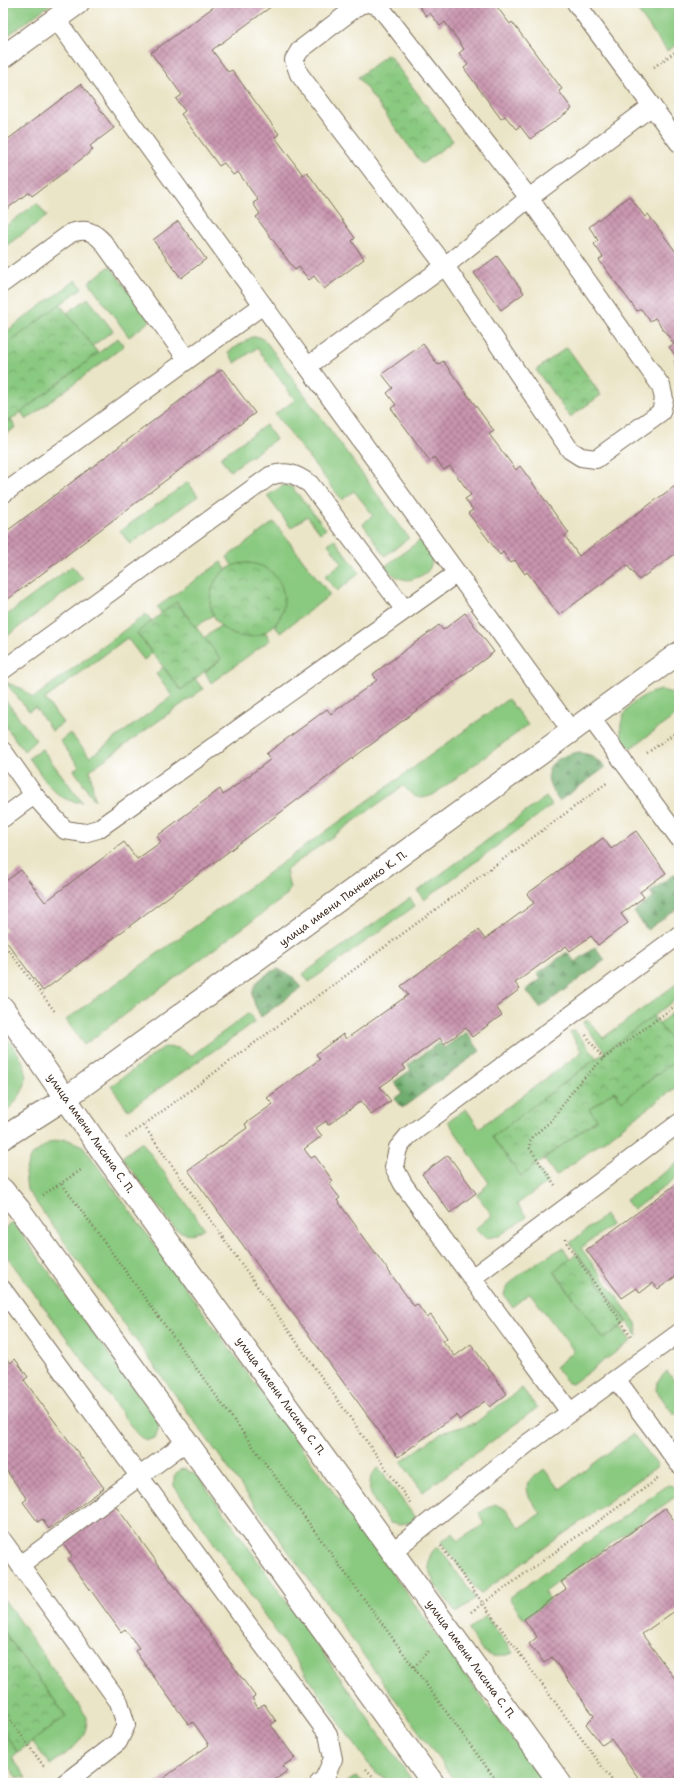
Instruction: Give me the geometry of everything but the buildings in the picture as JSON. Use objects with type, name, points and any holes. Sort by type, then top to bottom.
[{"type":"street","points":[[3,57],[78,3]]},
{"type":"street","name":"улица имени Панченко К. П.","points":[[3,1138],[66,1098],[679,653]]},
{"type":"street","name":"улица имени Лисина С. П.","points":[[3,1008],[104,1154],[560,1783]]},
{"type":"street","points":[[3,1190],[19,1209],[433,1783]]},
{"type":"lane","points":[[367,3],[359,5],[300,50],[294,60],[299,74],[445,266],[570,450],[581,458],[596,459],[661,412],[664,399],[661,386],[528,198],[380,6],[370,3]]},
{"type":"lane","points":[[576,3],[679,142]]},
{"type":"lane","points":[[56,20],[572,732]]},
{"type":"lane","points":[[308,366],[445,266],[528,198],[652,106]]},
{"type":"lane","points":[[3,283],[71,234],[80,230],[95,234],[103,242],[186,359]]},
{"type":"lane","points":[[3,494],[186,359],[263,305]]},
{"type":"lane","points":[[3,670],[270,476],[282,472],[297,475],[310,484],[405,610]]},
{"type":"lane","points":[[3,751],[34,795],[65,830],[84,833],[98,829],[457,573]]},
{"type":"lane","points":[[591,718],[679,838]]},
{"type":"lane","points":[[3,818],[34,795]]},
{"type":"lane","points":[[570,1412],[403,1184],[394,1167],[398,1148],[408,1136],[679,935]]},
{"type":"lane","points":[[472,1278],[679,1123]]},
{"type":"lane","points":[[3,1290],[328,1734],[333,1759],[324,1779],[319,1783]]},
{"type":"lane","points":[[393,1551],[528,1443],[679,1333]]},
{"type":"lane","points":[[616,1379],[679,1464]]},
{"type":"lane","points":[[20,1565],[187,1441]]},
{"type":"lane","points":[[3,1541],[119,1702],[126,1725],[118,1742],[65,1783]]},
{"type":"path","points":[[19,1209],[62,1184],[144,1126],[679,730]]},
{"type":"path","points":[[3,943],[56,1013]]},
{"type":"path","points":[[144,1126],[426,1526],[614,1783]]},
{"type":"path","points":[[62,1184],[498,1783]]},
{"type":"path","points":[[414,1666],[448,1628],[679,1464]]},
{"type":"path","points":[[3,1710],[48,1771]]},
{"type":"path","points":[[366,1769],[378,1783]]},
{"type":"green space","points":[[3,3],[52,3],[3,39]]},
{"type":"green space","points":[[632,3],[679,3],[679,43],[667,51]]},
{"type":"green space","points":[[388,54],[453,141],[422,164],[358,77]]},
{"type":"green space","points":[[37,203],[47,216],[3,248],[3,228]]},
{"type":"green space","points":[[110,266],[150,321],[129,337],[89,282]]},
{"type":"green space","points":[[76,280],[82,288],[3,348],[3,334]]},
{"type":"green space","points":[[88,298],[113,331],[92,346],[67,313]]},
{"type":"green space","points":[[60,304],[98,353],[3,426],[3,348]]},
{"type":"green space","points":[[252,337],[260,337],[267,343],[409,538],[385,556],[363,524],[373,515],[354,491],[342,500],[275,414],[295,400],[257,348],[235,363],[228,352]]},
{"type":"green space","points":[[118,338],[124,346],[26,420],[21,412]]},
{"type":"green space","points":[[567,347],[601,395],[570,417],[536,370]]},
{"type":"green space","points":[[11,420],[16,427],[3,436],[3,426]]},
{"type":"green space","points":[[266,425],[276,439],[230,471],[220,457]]},
{"type":"green space","points":[[188,482],[198,496],[130,544],[120,531]]},
{"type":"green space","points":[[284,485],[292,487],[326,529],[320,533],[307,516],[291,528],[267,496]]},
{"type":"green space","points":[[274,522],[330,595],[280,633],[275,625],[281,616],[238,564],[233,567],[227,557]]},
{"type":"green space","points":[[423,538],[429,549],[432,560],[429,570],[424,574],[409,580],[405,580],[395,576],[384,567]]},
{"type":"green space","points":[[334,539],[360,573],[337,591],[325,576],[342,563],[328,544]]},
{"type":"green space","points":[[221,562],[226,569],[218,579],[213,590],[213,615],[196,627],[177,602],[162,614],[157,607]]},
{"type":"green space","points":[[247,563],[261,566],[273,574],[281,586],[284,600],[281,614],[273,626],[261,634],[247,637],[233,634],[221,626],[213,614],[210,600],[213,586],[221,574],[233,566]]},
{"type":"green space","points":[[72,566],[83,579],[7,636],[3,630],[3,618]]},
{"type":"green space","points":[[176,602],[221,659],[181,690],[137,633]]},
{"type":"green space","points":[[146,614],[152,621],[137,633],[152,653],[144,660],[127,638],[45,699],[63,723],[52,731],[35,707],[29,711],[5,682],[23,689],[33,698]]},
{"type":"green space","points":[[220,626],[242,636],[254,636],[266,633],[270,640],[211,683],[205,672],[221,659],[204,638]]},
{"type":"green space","points":[[163,667],[181,690],[195,679],[203,689],[90,770],[95,801],[74,770],[79,766],[60,741],[70,733],[90,757],[172,696],[156,674]]},
{"type":"green space","points":[[661,690],[673,693],[679,699],[679,713],[631,748],[624,742],[621,736],[623,717],[632,704],[638,699]]},
{"type":"green space","points":[[3,697],[36,740],[24,751],[3,723]]},
{"type":"green space","points":[[508,699],[528,725],[433,795],[419,798],[410,793],[403,786],[286,870],[290,888],[286,896],[84,1045],[66,1020]]},
{"type":"green space","points":[[42,749],[82,802],[65,798],[57,794],[51,788],[29,758]]},
{"type":"green space","points":[[578,752],[590,755],[606,767],[559,801],[549,783],[549,769],[558,759]]},
{"type":"green space","points":[[546,797],[552,805],[424,900],[418,891]]},
{"type":"green space","points":[[676,873],[679,876],[679,908],[647,930],[634,912],[654,897],[650,892]]},
{"type":"green space","points":[[410,898],[415,906],[309,982],[303,974]]},
{"type":"green space","points":[[595,947],[605,960],[540,1008],[526,990],[541,979],[537,974],[567,952],[575,962]]},
{"type":"green space","points":[[278,969],[292,976],[301,988],[261,1017],[255,1004],[253,990],[258,981]]},
{"type":"green space","points":[[679,982],[679,997],[605,1052],[583,1023],[587,1019],[603,1038]]},
{"type":"green space","points":[[679,1008],[679,1051],[658,1024]]},
{"type":"green space","points":[[249,1013],[255,1022],[128,1110],[111,1086],[164,1047],[179,1048],[191,1056]]},
{"type":"green space","points":[[653,1016],[679,1051],[679,1058],[622,1101],[614,1091],[589,1109],[597,1119],[521,1176],[492,1137]]},
{"type":"green space","points":[[574,1030],[597,1058],[492,1137],[521,1176],[536,1165],[548,1182],[517,1204],[527,1217],[499,1236],[486,1238],[475,1229],[492,1215],[477,1195],[489,1183],[448,1121],[466,1109],[479,1128],[582,1052],[570,1032]]},
{"type":"green space","points":[[3,1032],[23,1063],[26,1071],[26,1079],[18,1098],[10,1109],[3,1114]]},
{"type":"green space","points":[[466,1032],[480,1051],[402,1108],[395,1098],[402,1093],[394,1082],[411,1070],[408,1065],[440,1042],[444,1048]]},
{"type":"green space","points":[[679,1058],[679,1085],[556,1176],[544,1159],[597,1119],[589,1109],[614,1091],[622,1101]]},
{"type":"green space","points":[[66,1139],[83,1146],[544,1783],[456,1783],[27,1190],[25,1173],[30,1157],[50,1142]]},
{"type":"green space","points":[[142,1142],[204,1228],[190,1234],[175,1229],[122,1157]]},
{"type":"green space","points":[[679,1162],[679,1176],[633,1210],[626,1200]]},
{"type":"green space","points":[[605,1215],[611,1225],[581,1248],[636,1323],[638,1336],[570,1243]]},
{"type":"green space","points":[[13,1222],[156,1419],[159,1427],[155,1438],[149,1440],[144,1439],[136,1433],[3,1251],[3,1230]]},
{"type":"green space","points":[[563,1248],[571,1259],[554,1272],[604,1339],[621,1327],[631,1341],[572,1384],[568,1383],[555,1367],[574,1351],[530,1293],[512,1307],[504,1295],[506,1289],[519,1275]]},
{"type":"green space","points":[[577,1254],[627,1322],[604,1339],[554,1271]]},
{"type":"green space","points":[[667,1371],[679,1387],[679,1411],[674,1415],[656,1390],[657,1382]]},
{"type":"green space","points":[[522,1388],[537,1408],[423,1492],[401,1462],[441,1433],[475,1423]]},
{"type":"green space","points":[[633,1434],[658,1466],[480,1594],[441,1542],[453,1533],[458,1541],[484,1524],[479,1513],[495,1504],[505,1509],[520,1528],[541,1513],[527,1491],[528,1482],[544,1469],[560,1489]]},
{"type":"green space","points":[[378,1467],[417,1520],[399,1525],[390,1523],[375,1502],[370,1489],[372,1475]]},
{"type":"green space","points":[[185,1469],[196,1475],[203,1483],[414,1783],[391,1783],[372,1769],[174,1486],[174,1476],[179,1470]]},
{"type":"green space","points":[[668,1485],[673,1486],[679,1494],[544,1592],[550,1600],[524,1619],[509,1598]]},
{"type":"green space","points":[[438,1546],[476,1599],[456,1613],[438,1589],[430,1571],[429,1562],[431,1554]]},
{"type":"green space","points":[[3,1598],[87,1717],[84,1733],[76,1746],[50,1765],[32,1741],[66,1716],[3,1631]]},
{"type":"green space","points":[[486,1616],[513,1653],[504,1656],[497,1656],[486,1653],[481,1649],[468,1630]]},
{"type":"green space","points":[[3,1631],[66,1716],[18,1752],[3,1732]]},
{"type":"green space","points":[[3,1732],[18,1752],[12,1758],[27,1778],[17,1777],[3,1758]]},
{"type":"green space","points":[[356,1776],[365,1783],[346,1783]]}]
